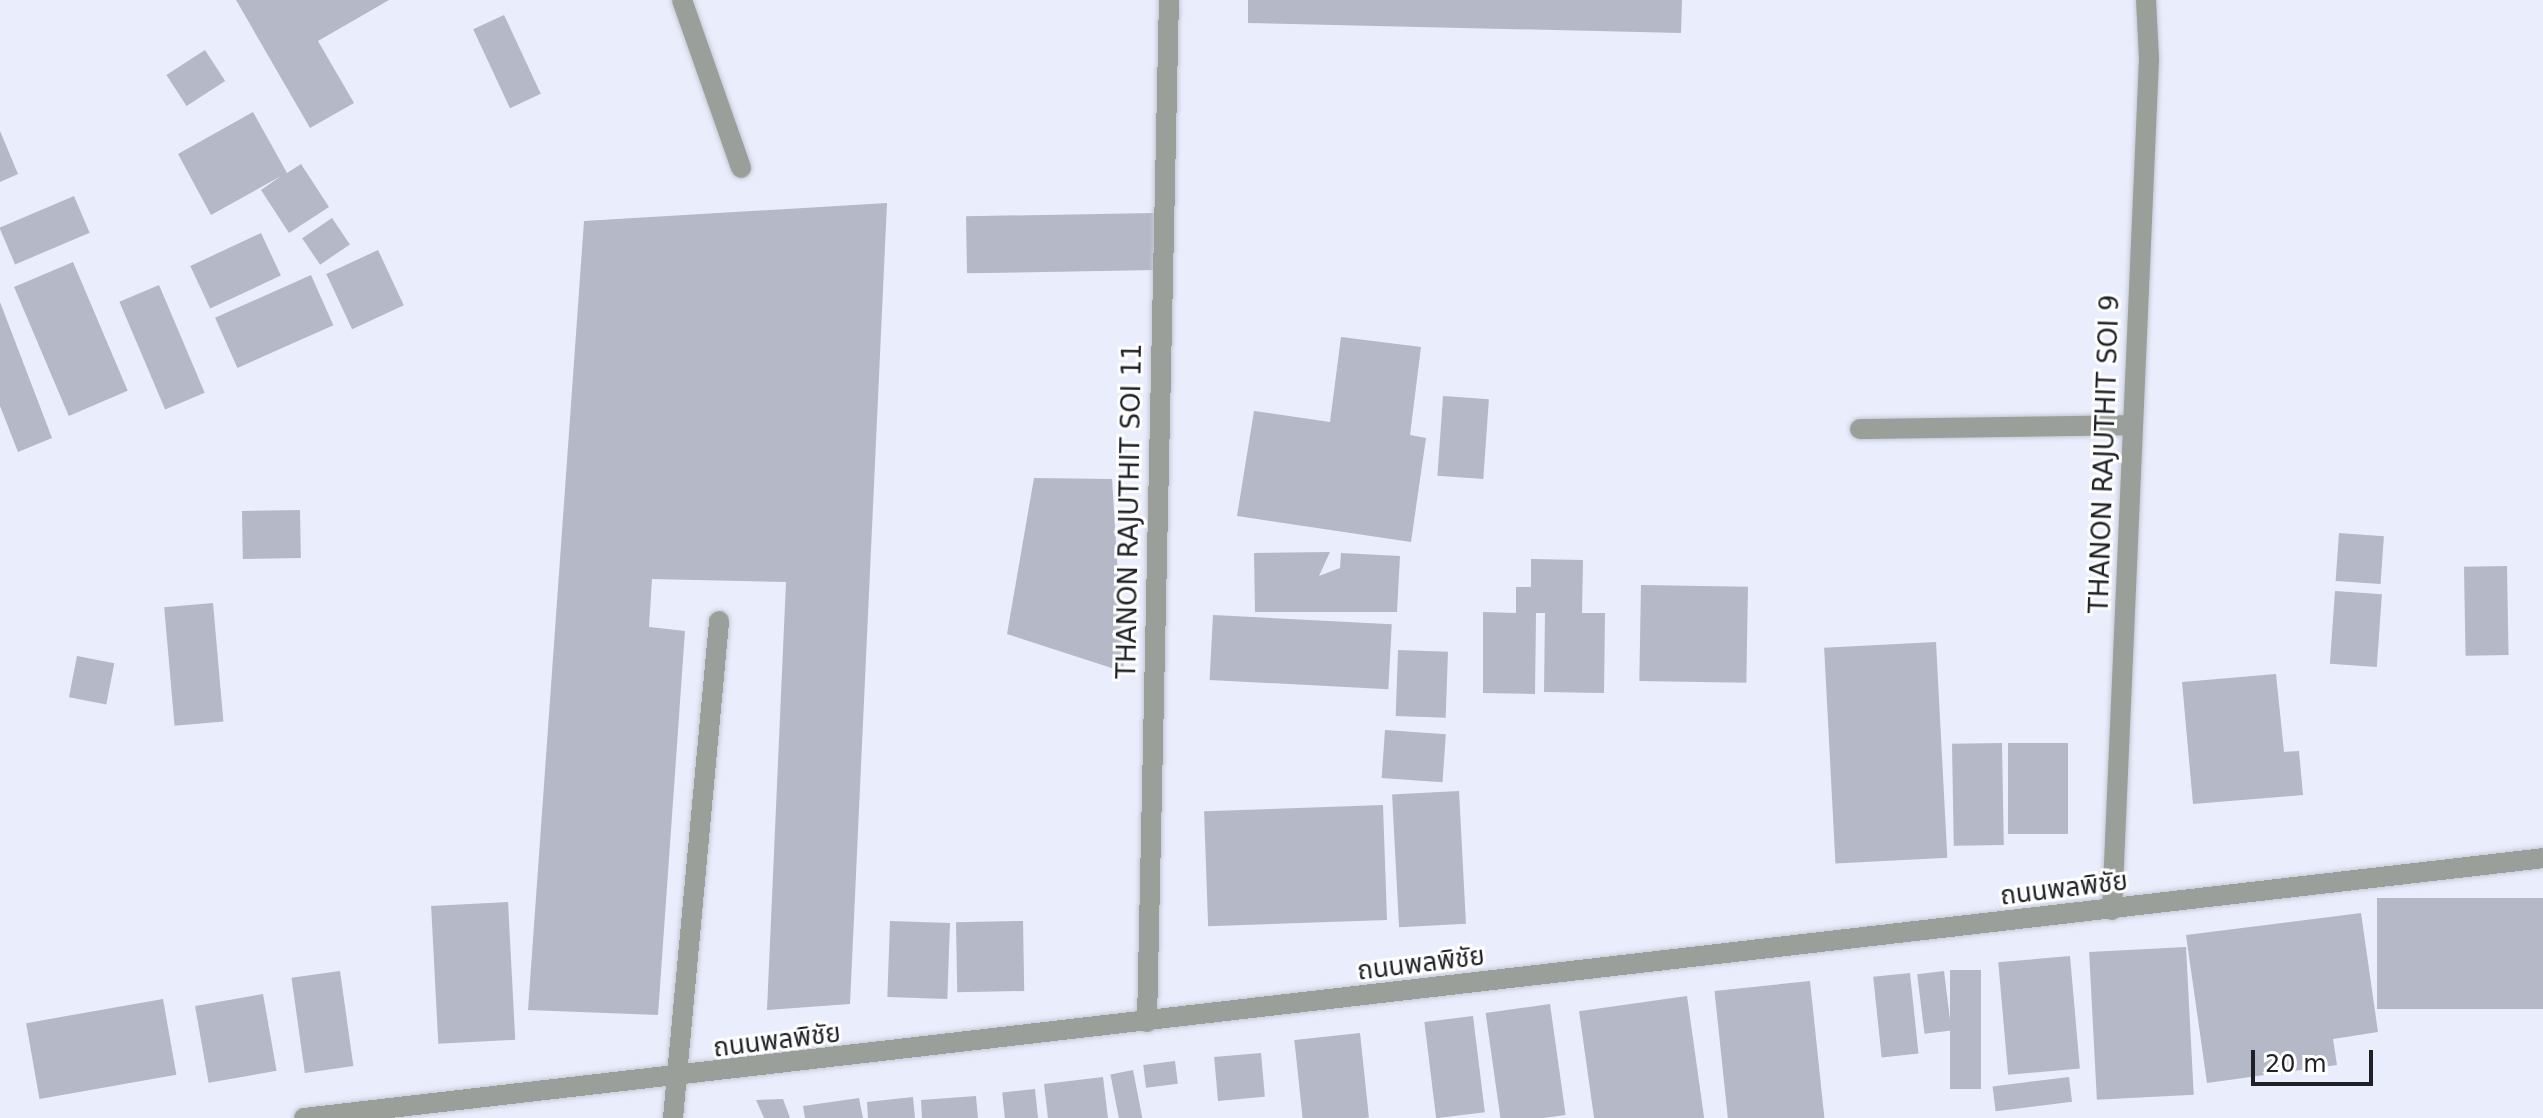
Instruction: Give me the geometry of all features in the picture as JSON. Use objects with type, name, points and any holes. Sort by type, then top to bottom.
[{"type":"street","points":[[682,0],[741,168]]},
{"type":"street","name":"THANON RAJUTHIT SOI 11","points":[[1147,1022],[1169,0]]},
{"type":"street","name":"THANON RAJUTHIT SOI 9","points":[[2112,910],[2149,59],[2146,0]]},
{"type":"street","points":[[1860,429],[2131,425]]},
{"type":"street","points":[[673,1118],[719,621]]},
{"type":"street","name":"ถนนพลพิชัย","points":[[304,1118],[675,1080],[2543,858]]},
{"type":"building","points":[[236,0],[389,0],[318,41],[354,103],[310,128]]},
{"type":"building","points":[[1248,0],[1682,0],[1681,33],[1248,23]]},
{"type":"building","points":[[504,15],[541,94],[510,108],[473,29]]},
{"type":"building","points":[[205,50],[225,81],[187,106],[166,75]]},
{"type":"building","points":[[253,112],[287,173],[301,164],[329,207],[289,233],[261,190],[281,176],[211,215],[178,154]]},
{"type":"building","points":[[0,131],[18,174],[0,182]]},
{"type":"building","points":[[74,196],[90,233],[15,264],[0,227]]},
{"type":"building","points":[[887,203],[850,1004],[767,1010],[786,582],[652,579],[649,627],[685,631],[658,1015],[528,1010],[584,221]]},
{"type":"building","points":[[1154,213],[1155,270],[967,273],[966,216]]},
{"type":"building","points":[[332,218],[350,245],[320,265],[302,238]]},
{"type":"building","points":[[261,233],[281,276],[210,309],[190,266]]},
{"type":"building","points":[[378,250],[404,305],[352,329],[326,274]]},
{"type":"building","points":[[73,262],[128,391],[69,416],[14,287]]},
{"type":"building","points":[[311,275],[333,325],[237,368],[215,318]]},
{"type":"building","points":[[159,285],[205,393],[165,410],[119,302]]},
{"type":"building","points":[[0,302],[52,438],[18,452],[0,406]]},
{"type":"building","points":[[1341,337],[1421,347],[1410,435],[1426,438],[1411,542],[1237,516],[1254,411],[1330,422]]},
{"type":"building","points":[[1443,396],[1489,399],[1483,479],[1437,476]]},
{"type":"building","points":[[1034,478],[1112,479],[1124,672],[1007,634]]},
{"type":"building","points":[[300,510],[301,558],[243,559],[242,511]]},
{"type":"building","points":[[2339,533],[2384,536],[2381,584],[2336,581]]},
{"type":"building","points":[[1330,552],[1319,576],[1340,568],[1341,553],[1400,556],[1397,612],[1255,612],[1254,553]]},
{"type":"building","points":[[1531,559],[1583,560],[1582,613],[1605,613],[1604,693],[1544,692],[1545,613],[1536,613],[1535,694],[1483,693],[1483,612],[1516,613],[1516,587],[1531,587]]},
{"type":"building","points":[[2507,566],[2509,655],[2466,656],[2464,567]]},
{"type":"building","points":[[1641,585],[1748,587],[1746,683],[1639,681]]},
{"type":"building","points":[[2335,591],[2382,594],[2377,667],[2330,664]]},
{"type":"building","points":[[213,603],[223,722],[175,726],[164,607]]},
{"type":"building","points":[[1213,615],[1392,624],[1388,689],[1210,680]]},
{"type":"building","points":[[1936,642],[1947,858],[1835,864],[1824,648]]},
{"type":"building","points":[[1398,650],[1448,652],[1446,718],[1396,716]]},
{"type":"building","points":[[77,656],[114,663],[106,704],[69,697]]},
{"type":"building","points":[[2276,674],[2284,752],[2299,751],[2303,795],[2193,804],[2182,682]]},
{"type":"building","points":[[1385,730],[1446,734],[1443,782],[1382,778]]},
{"type":"building","points":[[2002,743],[2004,845],[1954,846],[1952,744]]},
{"type":"building","points":[[2008,743],[2068,743],[2068,834],[2008,834]]},
{"type":"building","points":[[1459,791],[1466,924],[1399,927],[1392,795]]},
{"type":"building","points":[[1383,805],[1387,920],[1208,926],[1204,811]]},
{"type":"building","points":[[2377,898],[2543,898],[2543,1009],[2377,1009]]},
{"type":"building","points":[[508,902],[515,1040],[438,1044],[431,906]]},
{"type":"building","points":[[2361,913],[2378,1032],[2333,1039],[2337,1065],[2207,1083],[2186,935]]},
{"type":"building","points":[[890,921],[950,923],[947,999],[887,997]]},
{"type":"building","points":[[1023,921],[1024,991],[957,992],[956,922]]},
{"type":"building","points":[[2186,947],[2194,1095],[2097,1100],[2089,952]]},
{"type":"building","points":[[2070,956],[2080,1069],[2008,1075],[1998,962]]},
{"type":"building","points":[[1950,970],[1981,970],[1981,1089],[1950,1089]]},
{"type":"building","points":[[340,971],[353,1066],[305,1073],[291,978]]},
{"type":"building","points":[[1944,971],[1951,1031],[1925,1034],[1917,974]]},
{"type":"building","points":[[1910,973],[1918,1054],[1882,1057],[1873,977]]},
{"type":"building","points":[[1810,981],[1824,1118],[1728,1118],[1715,991]]},
{"type":"building","points":[[263,994],[277,1071],[209,1083],[195,1006]]},
{"type":"building","points":[[1687,996],[1704,1118],[1594,1118],[1579,1011]]},
{"type":"building","points":[[163,999],[176,1075],[39,1099],[26,1023]]},
{"type":"building","points":[[1550,1004],[1566,1115],[1500,1118],[1486,1013]]},
{"type":"building","points":[[1473,1016],[1485,1112],[1436,1118],[1424,1022]]},
{"type":"building","points":[[1360,1033],[1369,1118],[1303,1118],[1294,1040]]},
{"type":"building","points":[[1261,1053],[1265,1097],[1218,1101],[1214,1057]]},
{"type":"building","points":[[1175,1061],[1178,1084],[1146,1088],[1143,1065]]},
{"type":"building","points":[[1133,1070],[1142,1118],[1119,1118],[1110,1074]]},
{"type":"building","points":[[1103,1077],[1108,1118],[1048,1118],[1044,1084]]},
{"type":"building","points":[[2069,1077],[2072,1102],[1996,1111],[1993,1086]]},
{"type":"building","points":[[1035,1089],[1038,1118],[1005,1118],[1002,1092]]},
{"type":"building","points":[[976,1096],[978,1118],[922,1118],[921,1100]]},
{"type":"building","points":[[913,1097],[915,1118],[868,1118],[867,1102]]},
{"type":"building","points":[[859,1098],[863,1118],[805,1118],[803,1106]]},
{"type":"building","points":[[783,1099],[790,1118],[764,1118],[756,1100]]}]
